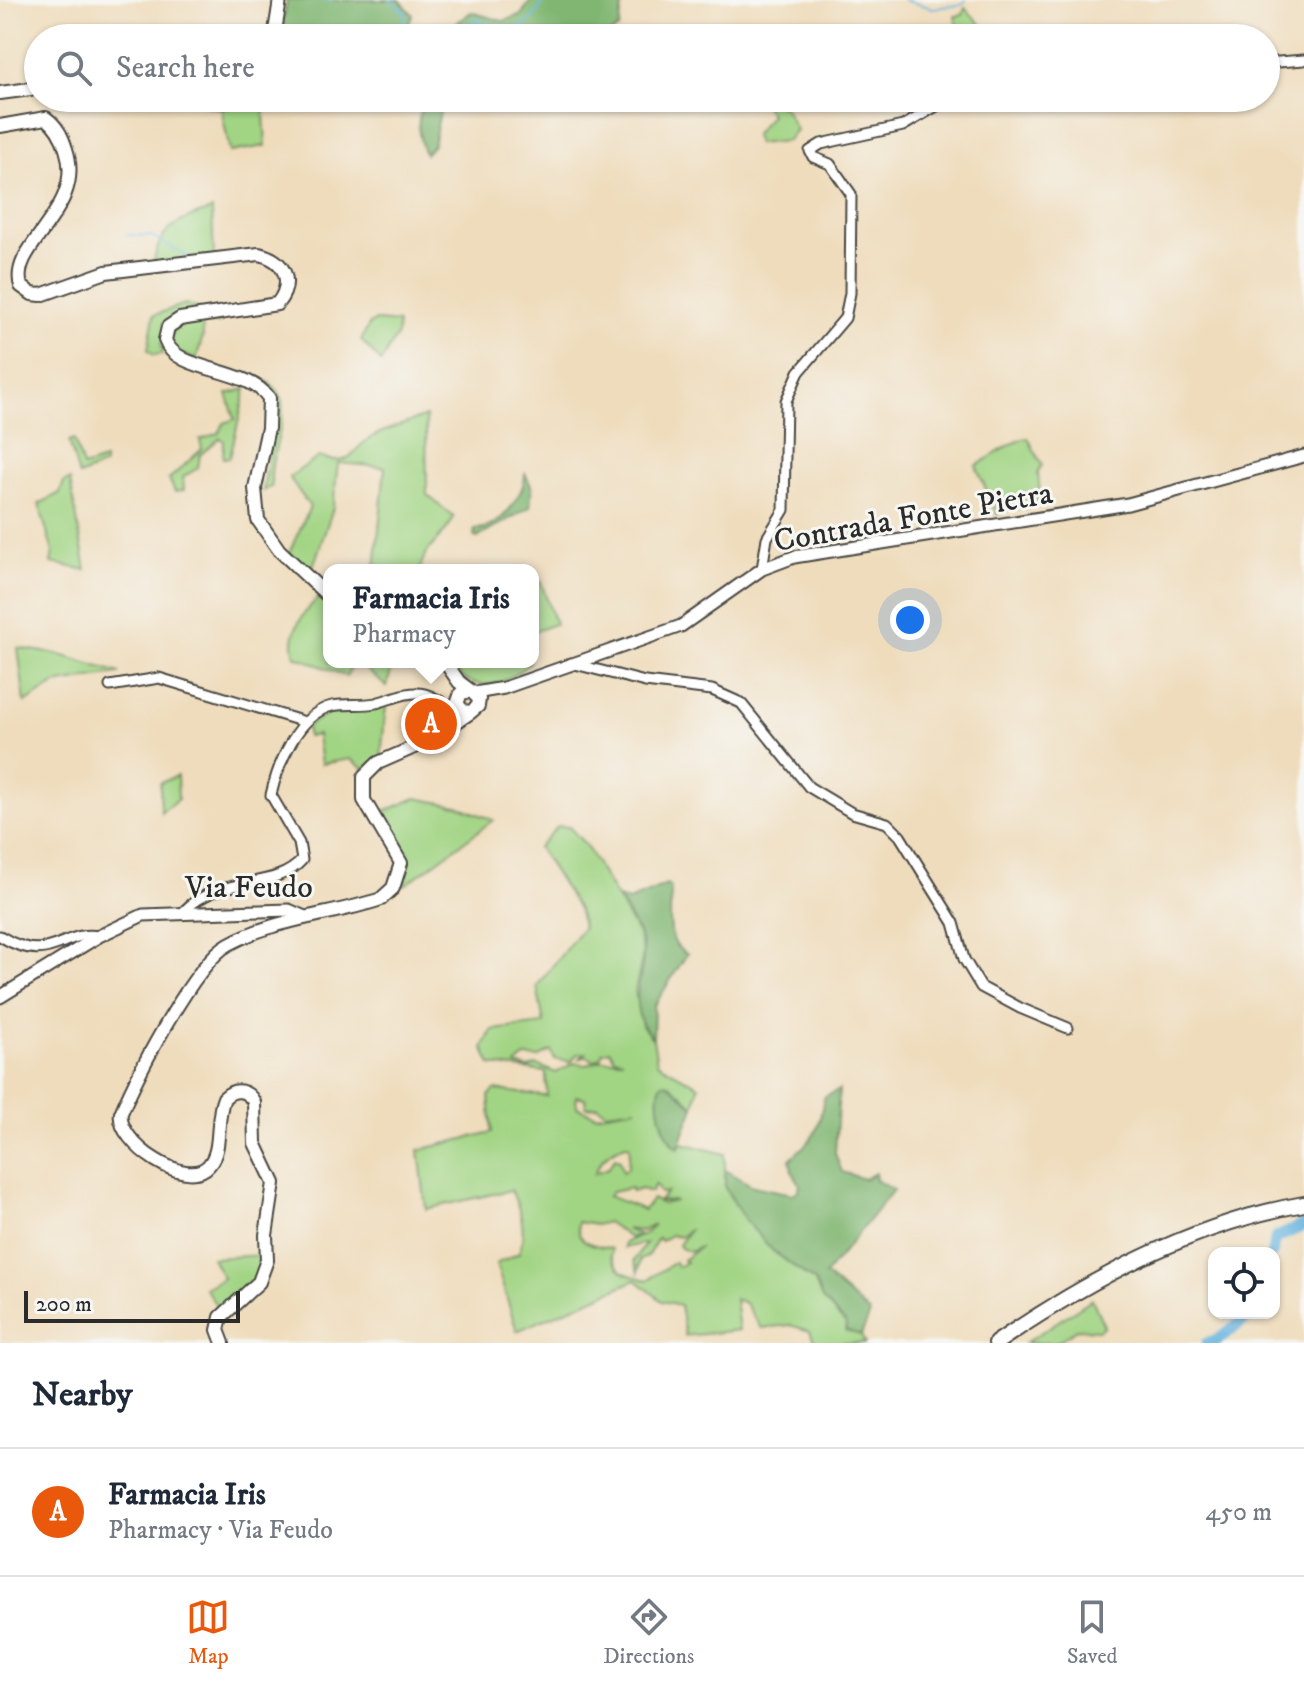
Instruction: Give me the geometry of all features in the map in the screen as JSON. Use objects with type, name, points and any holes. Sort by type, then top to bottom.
[{"type":"highway","points":[[996,1343],[1059,1300],[1134,1260],[1191,1236],[1304,1204]]},
{"type":"main road","points":[[276,24],[280,0]]},
{"type":"main road","points":[[0,93],[24,90]]},
{"type":"main road","points":[[0,126],[46,118],[55,124],[69,157],[64,199],[21,266],[20,282],[26,292],[41,295],[106,272],[259,254],[280,264],[287,278],[287,287],[277,304],[180,319],[168,327],[165,340],[176,355],[242,378],[269,398],[268,428],[255,488],[258,520],[279,550],[323,591]]},
{"type":"main road","points":[[449,668],[463,699],[474,709]]},
{"type":"main road","points":[[463,699],[463,711],[474,709]]},
{"type":"main road","points":[[444,731],[463,699]]},
{"type":"main road","name":"Via Feudo","points":[[305,917],[381,899],[393,888],[401,863],[364,800],[364,777],[378,763],[444,731],[474,709]]},
{"type":"main road","points":[[223,1343],[218,1330],[221,1317],[259,1282],[267,1260],[266,1235],[274,1183],[255,1143],[254,1102],[251,1096],[237,1090],[224,1098],[218,1113],[214,1156],[206,1168],[196,1173],[173,1168],[131,1141],[121,1128],[120,1116],[132,1087],[208,960],[244,937],[305,917]]},
{"type":"street","points":[[1280,62],[1304,60]]},
{"type":"street","points":[[762,569],[767,538],[784,510],[786,401],[799,372],[845,318],[850,293],[851,194],[830,164],[813,157],[810,151],[821,144],[903,126],[926,112]]},
{"type":"street","name":"Contrada Fonte Pietra","points":[[504,688],[681,626],[762,569],[794,557],[1128,504],[1304,456]]},
{"type":"street","points":[[571,663],[645,682],[712,690],[741,703],[809,787],[852,813],[887,823],[900,836],[954,923],[968,967],[981,987],[1068,1028]]},
{"type":"street","points":[[110,686],[159,678],[305,722]]},
{"type":"street","points":[[183,912],[217,887],[289,873],[302,860],[299,843],[271,795],[305,722],[333,706],[368,704],[412,691],[440,699],[463,699],[504,688]]},
{"type":"street","points":[[474,709],[504,688]]},
{"type":"street","name":"Via Feudo","points":[[0,997],[99,936],[143,915],[289,910],[305,917]]},
{"type":"street","points":[[0,936],[13,944],[44,949],[83,935],[99,936]]},
{"type":"green space","points":[[287,0],[400,0],[413,15],[408,24],[283,24]]},
{"type":"green space","points":[[531,0],[623,0],[620,24],[455,24],[471,12],[503,21],[521,15]]},
{"type":"green space","points":[[965,8],[980,24],[957,24],[955,16],[963,15]]},
{"type":"green space","points":[[222,112],[264,112],[266,146],[230,152]]},
{"type":"green space","points":[[440,112],[433,145],[425,154],[418,126],[420,113]]},
{"type":"green space","points":[[769,112],[787,112],[796,130],[787,141],[757,144],[754,135],[771,115]]},
{"type":"green space","points":[[212,210],[214,258],[154,262],[161,240],[173,226]]},
{"type":"green space","points":[[185,304],[207,312],[185,314],[161,344],[163,354],[154,355],[148,350],[154,315]]},
{"type":"green space","points":[[220,319],[220,323],[202,324],[203,336],[196,360],[177,352],[170,340],[183,324]]},
{"type":"green space","points":[[370,323],[398,323],[397,335],[381,362],[361,340]]},
{"type":"green space","points":[[264,380],[276,388],[282,414],[273,459],[272,486],[263,491],[276,412],[274,397]]},
{"type":"green space","points":[[246,389],[230,457],[223,458],[224,441],[220,438],[200,455],[198,468],[183,477],[184,490],[175,492],[169,479],[202,449],[200,440],[219,433],[224,423],[235,419],[227,394]]},
{"type":"green space","points":[[426,416],[427,495],[454,517],[422,564],[376,564],[385,467],[338,463],[333,508],[313,567],[308,572],[289,553],[310,507],[289,477],[319,457],[345,459],[364,442]]},
{"type":"green space","points":[[1028,438],[1042,465],[1038,472],[1040,496],[1028,508],[1012,508],[997,515],[976,466],[1009,445]]},
{"type":"green space","points":[[74,439],[83,467],[104,460],[104,465],[79,476],[69,441]]},
{"type":"green space","points":[[525,473],[532,488],[530,507],[477,538],[474,536],[475,529],[493,524],[509,510],[521,492]]},
{"type":"green space","points":[[70,480],[86,570],[51,563],[53,552],[39,504],[60,493],[64,482]]},
{"type":"green space","points":[[539,581],[541,582],[555,624],[539,630]]},
{"type":"green space","points":[[321,596],[323,598],[323,667],[295,656],[295,631],[309,608]]},
{"type":"green space","points":[[18,648],[57,654],[120,673],[55,684],[25,703]]},
{"type":"green space","points":[[326,668],[351,668],[346,676]]},
{"type":"green space","points":[[364,668],[392,668],[387,687]]},
{"type":"green space","points":[[457,668],[523,668],[506,680],[489,685],[461,677]]},
{"type":"green space","points":[[386,706],[381,757],[364,769],[350,759],[321,764],[317,735],[307,737],[307,726],[335,710]]},
{"type":"green space","points":[[177,776],[178,799],[161,812],[160,783]]},
{"type":"green space","points":[[416,798],[458,806],[493,820],[405,885],[406,860],[382,819],[383,812]]},
{"type":"green space","points":[[558,826],[569,827],[585,844],[638,934],[643,954],[635,991],[642,1026],[653,1039],[657,1063],[699,1086],[694,1107],[681,1093],[660,1110],[672,1144],[678,1148],[682,1143],[725,1154],[725,1188],[773,1251],[815,1282],[823,1300],[846,1324],[846,1330],[861,1335],[865,1343],[815,1343],[810,1331],[790,1325],[761,1328],[745,1303],[735,1299],[739,1330],[685,1336],[680,1305],[662,1301],[636,1280],[517,1331],[496,1264],[519,1253],[523,1236],[518,1205],[511,1190],[426,1209],[419,1150],[492,1132],[489,1096],[495,1090],[547,1096],[546,1072],[491,1065],[483,1048],[492,1030],[544,1024],[537,986],[583,927],[578,909],[538,847]],"holes":[[[610,1050],[614,1058],[623,1060],[601,1060],[586,1065],[574,1063],[556,1073],[537,1065],[528,1068],[516,1065],[525,1057],[538,1058],[551,1051],[555,1059],[571,1062],[577,1054],[586,1053],[579,1059],[587,1056],[593,1061],[601,1058],[603,1052]],[[576,1096],[585,1098],[586,1107],[597,1106],[606,1112],[637,1108],[595,1115],[577,1107]],[[630,1146],[628,1168],[623,1172],[620,1160],[615,1158],[608,1168],[595,1173],[610,1152]],[[655,1184],[660,1193],[667,1192],[659,1201],[676,1201],[662,1204],[652,1199],[644,1210],[608,1196],[612,1192],[641,1189],[651,1192]],[[578,1222],[596,1225],[607,1222],[630,1238],[638,1234],[626,1229],[642,1231],[654,1225],[646,1233],[624,1243],[624,1248],[646,1243],[634,1261],[638,1272],[640,1260],[647,1257],[658,1238],[661,1241],[671,1235],[681,1237],[690,1229],[679,1245],[689,1252],[700,1247],[683,1260],[686,1262],[677,1267],[675,1262],[647,1280],[622,1271],[611,1256],[612,1249],[588,1243],[580,1235]]]},
{"type":"green space","points":[[667,885],[671,888],[672,934],[675,943],[687,954],[654,1006],[653,1039],[638,1013],[642,943],[618,898],[629,901]]},
{"type":"green space","points":[[662,1083],[669,1084],[694,1107],[678,1149],[668,1136],[661,1118],[659,1090]]},
{"type":"green space","points":[[839,1090],[835,1153],[842,1172],[864,1179],[875,1173],[876,1180],[893,1190],[825,1275],[870,1314],[861,1335],[846,1331],[846,1324],[823,1300],[815,1282],[773,1251],[745,1220],[725,1188],[725,1170],[753,1186],[793,1194],[799,1190],[800,1184],[792,1171],[790,1159],[815,1133],[824,1097]]},
{"type":"green space","points":[[265,1255],[255,1279],[218,1308],[205,1288],[223,1278],[212,1258]]},
{"type":"green space","points":[[1092,1299],[1104,1326],[1099,1330],[1077,1329],[1055,1343],[1025,1343]]},
{"type":"waterway","points":[[315,0],[332,0]]},
{"type":"waterway","points":[[391,0],[405,13],[406,24]]},
{"type":"waterway","points":[[524,24],[533,17],[543,0]]},
{"type":"waterway","points":[[904,0],[932,8],[961,5],[966,0]]},
{"type":"waterway","points":[[467,24],[476,19],[488,24]]},
{"type":"waterway","points":[[126,235],[152,236],[190,258]]},
{"type":"waterway","points":[[1274,1247],[1276,1238],[1304,1225]]},
{"type":"waterway","points":[[1207,1343],[1217,1340],[1246,1319]]},
{"type":"place","name":"Farmacia Iris","points":[[431,724]]}]
